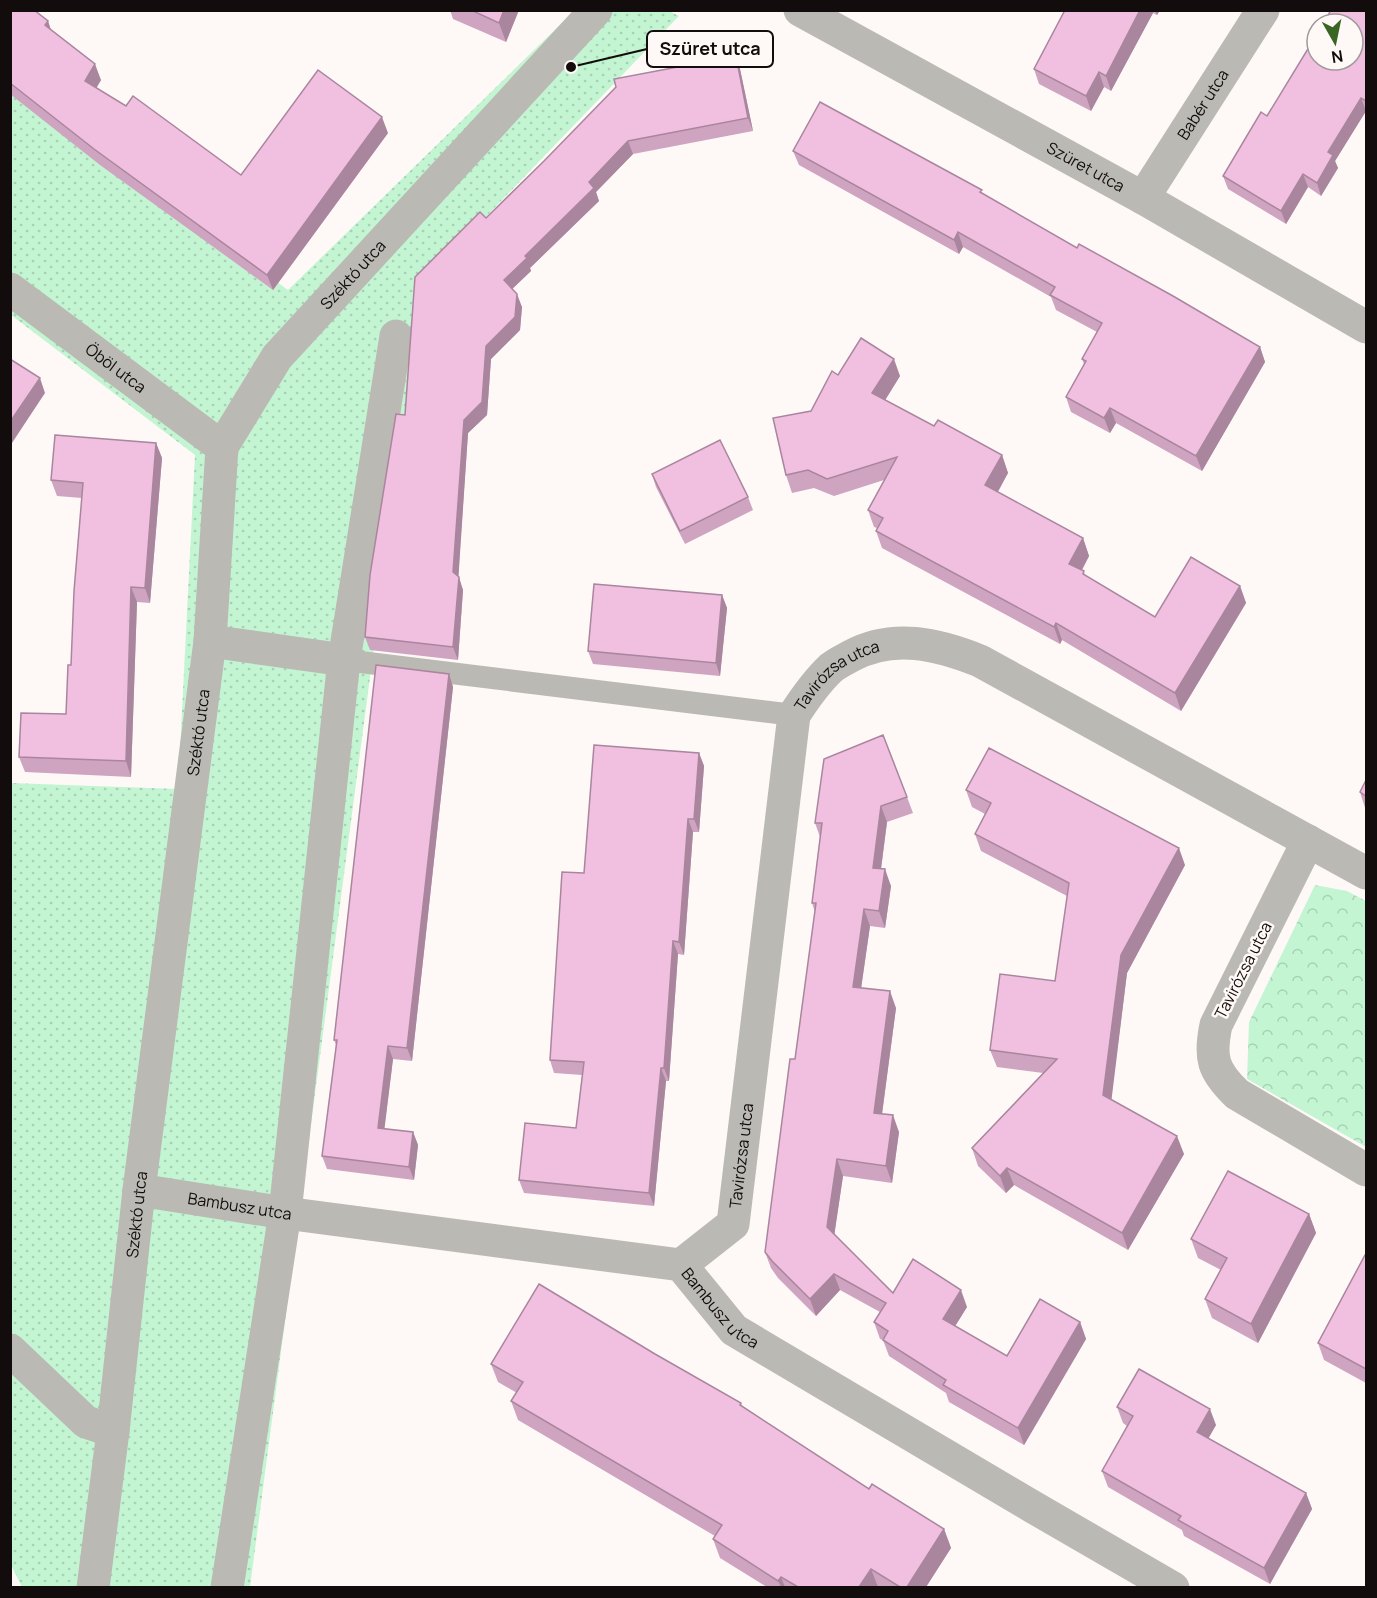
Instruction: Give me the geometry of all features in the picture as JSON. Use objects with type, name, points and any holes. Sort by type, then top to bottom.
[{"type":"street","name":"Széktó utca","points":[[93,1587],[113,1431],[139,1190],[210,641],[222,447],[277,357],[596,10]]},
{"type":"street","name":"Szüret utca","points":[[800,10],[1143,198],[1366,327]]},
{"type":"street","name":"Babér utca","points":[[1143,198],[1263,10]]},
{"type":"street","name":"Öböl utca","points":[[10,289],[222,447]]},
{"type":"street","points":[[227,1587],[285,1213],[344,660],[396,336]]},
{"type":"street","points":[[210,641],[344,660]]},
{"type":"street","name":"Tavirózsa utca","points":[[681,1265],[733,1224],[794,716],[813,687],[832,666],[872,646],[895,642],[925,643],[980,661],[1366,873]]},
{"type":"street","name":"Tavirózsa utca","points":[[1308,841],[1216,1025],[1212,1054],[1223,1081],[1237,1094],[1366,1170]]},
{"type":"street","name":"Bambusz utca","points":[[139,1190],[285,1213],[681,1265],[734,1330],[1173,1587]]},
{"type":"street","points":[[10,1350],[86,1422],[113,1431]]},
{"type":"lane","points":[[344,660],[794,716]]},
{"type":"green space","points":[[574,11],[669,11],[679,16],[422,283],[250,1587],[22,1587],[11,1565],[11,783],[178,789],[195,455],[11,315],[11,86],[288,290]]},
{"type":"green space","points":[[1315,885],[1347,891],[1366,901],[1366,1147],[1247,1079],[1249,1022]]},
{"type":"building","points":[[10,10],[34,10],[48,21],[45,25],[95,64],[85,81],[126,106],[133,96],[241,175],[318,70],[382,117],[267,275],[94,149],[10,83]]},
{"type":"building","points":[[471,10],[504,10],[499,23]]},
{"type":"building","points":[[1065,10],[1140,10],[1106,76],[1099,72],[1086,96],[1034,69]]},
{"type":"building","points":[[1331,10],[1366,10],[1366,101],[1361,98],[1328,152],[1333,155],[1317,183],[1303,174],[1281,211],[1223,176],[1261,112],[1267,116],[1305,54],[1305,72],[1365,72],[1365,12],[1330,12]]},
{"type":"building","points":[[736,56],[748,118],[628,141],[589,182],[594,188],[504,280],[517,294],[515,317],[486,346],[482,402],[464,420],[453,572],[459,577],[453,647],[365,637],[370,575],[396,414],[405,415],[415,277],[480,212],[486,218],[544,161],[616,87],[614,79]]},
{"type":"building","points":[[820,102],[982,190],[980,192],[1077,248],[1079,244],[1260,347],[1196,456],[1110,408],[1104,418],[1066,397],[1086,361],[1082,359],[1102,323],[1050,295],[1055,287],[958,232],[954,240],[793,151]]},
{"type":"building","points":[[861,338],[894,359],[872,393],[934,426],[938,420],[1002,455],[985,485],[1083,538],[1069,564],[1084,571],[1083,574],[1155,617],[1191,557],[1240,586],[1175,693],[1056,623],[1054,627],[876,531],[883,518],[868,510],[897,457],[827,479],[808,470],[786,475],[773,418],[811,411],[832,371],[838,375]]},
{"type":"building","points":[[10,359],[40,378],[10,422]]},
{"type":"building","points":[[55,435],[156,443],[145,588],[131,587],[126,761],[19,757],[21,713],[66,714],[83,483],[51,480]]},
{"type":"building","points":[[720,440],[748,497],[680,531],[652,474]]},
{"type":"building","points":[[594,584],[722,595],[716,663],[588,651]]},
{"type":"building","points":[[376,665],[449,674],[407,1048],[388,1046],[378,1128],[413,1132],[409,1167],[322,1156],[337,1040],[334,1040]]},
{"type":"building","points":[[883,735],[907,797],[881,806],[873,868],[885,869],[879,911],[864,909],[853,987],[890,991],[874,1113],[893,1115],[886,1166],[837,1159],[827,1227],[893,1293],[913,1259],[961,1290],[943,1319],[1007,1356],[1040,1299],[1080,1322],[1018,1428],[943,1385],[946,1380],[883,1340],[888,1331],[874,1322],[886,1303],[834,1274],[810,1299],[765,1252],[790,1059],[795,1059],[816,903],[812,903],[822,823],[815,823],[824,759]]},
{"type":"building","points":[[594,745],[699,753],[694,819],[688,819],[679,942],[673,941],[664,1068],[661,1068],[649,1193],[519,1180],[525,1123],[576,1128],[584,1062],[550,1060],[562,872],[584,873]]},
{"type":"building","points":[[989,748],[1179,848],[1121,955],[1103,1095],[1177,1136],[1122,1233],[1007,1168],[1000,1176],[972,1148],[1057,1059],[990,1050],[1000,974],[1055,981],[1069,883],[975,834],[991,803],[966,790]]},
{"type":"building","points":[[1366,780],[1366,796],[1360,792]]},
{"type":"building","points":[[1228,1171],[1309,1214],[1251,1324],[1205,1299],[1227,1258],[1191,1239]]},
{"type":"building","points":[[1366,1255],[1366,1369],[1318,1343]]},
{"type":"building","points":[[539,1284],[741,1403],[740,1405],[869,1489],[872,1484],[944,1529],[907,1587],[900,1587],[871,1569],[859,1587],[798,1587],[781,1577],[778,1581],[713,1539],[722,1525],[511,1401],[523,1382],[491,1364]]},
{"type":"building","points":[[1139,1369],[1210,1409],[1197,1432],[1306,1493],[1264,1568],[1178,1520],[1181,1516],[1102,1471],[1133,1416],[1117,1407]]},
{"type":"place","name":"Szüret utca","points":[[571,67]]}]
